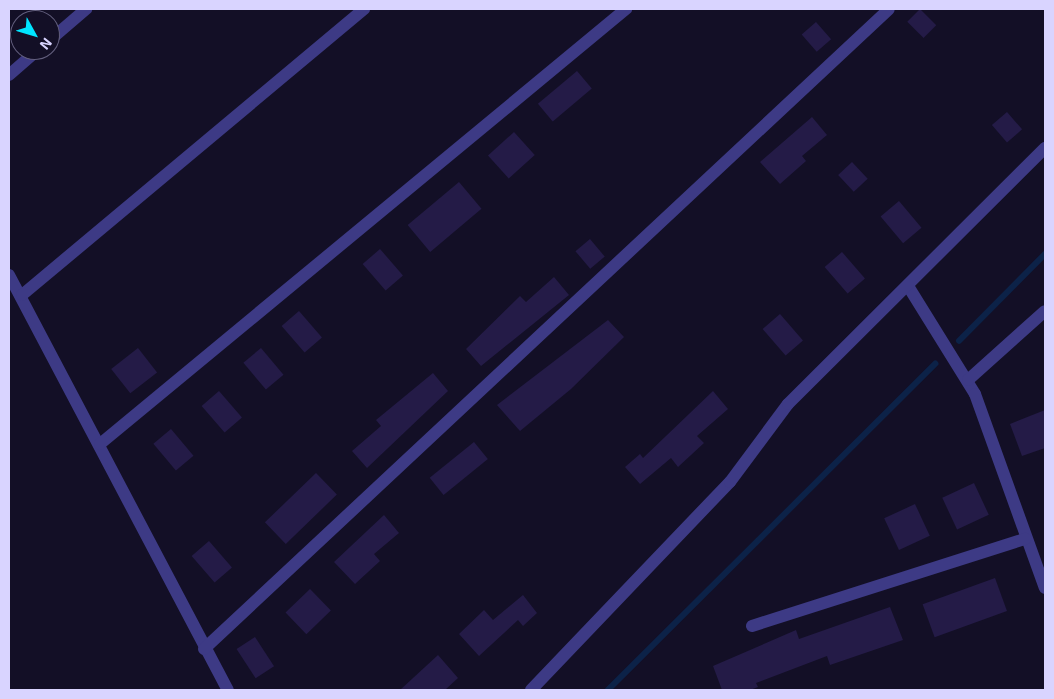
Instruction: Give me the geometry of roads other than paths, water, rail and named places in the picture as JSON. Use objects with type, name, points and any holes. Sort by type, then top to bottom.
[{"type":"street","points":[[60,31],[86,9]]},
{"type":"street","points":[[22,295],[364,9]]},
{"type":"street","points":[[100,444],[626,9]]},
{"type":"street","points":[[204,649],[888,9]]},
{"type":"street","points":[[9,75],[26,60]]},
{"type":"street","points":[[531,690],[730,482],[788,404],[1045,148]]},
{"type":"street","points":[[9,275],[22,295],[204,649],[228,690]]},
{"type":"street","points":[[908,286],[968,380],[1025,539],[1045,588]]},
{"type":"street","points":[[968,380],[1045,311]]},
{"type":"street","points":[[752,626],[1025,539]]},
{"type":"waterway","points":[[959,341],[1045,254]]},
{"type":"waterway","points":[[608,690],[935,364]]}]
